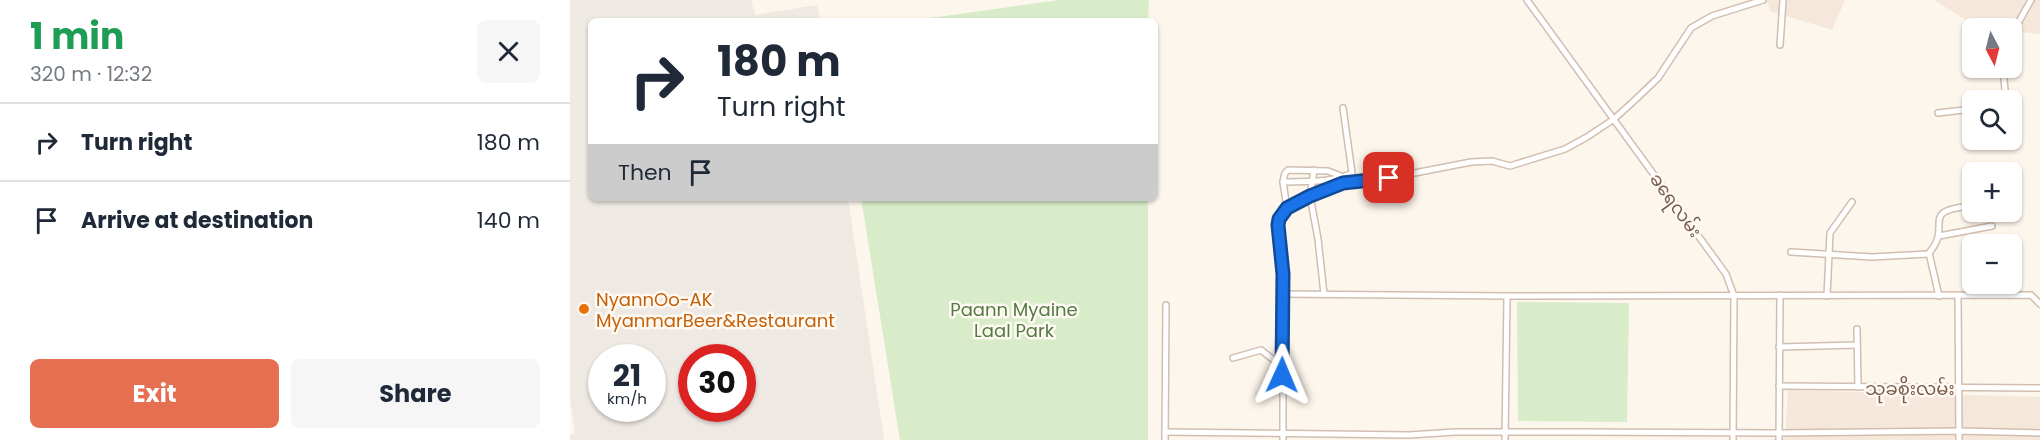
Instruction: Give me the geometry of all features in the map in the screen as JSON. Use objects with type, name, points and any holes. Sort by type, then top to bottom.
[{"type":"street","name":"ခရေလမ်း","points":[[1527,0],[1726,274],[1734,296],[1732,440]]},
{"type":"street","points":[[1283,182],[1389,178],[1471,162],[1492,161],[1510,166],[1565,149],[1614,119],[1658,78],[1690,28],[1712,16],[1763,0]]},
{"type":"street","points":[[1780,45],[1783,0]]},
{"type":"street","points":[[2021,18],[2031,0]]},
{"type":"street","points":[[1283,437],[1283,294],[1279,219],[1287,208],[1351,174],[1343,108]]},
{"type":"street","points":[[1938,113],[1962,110]]},
{"type":"street","points":[[1287,208],[1283,182],[1284,173],[1288,170],[1328,171],[1342,180]]},
{"type":"street","points":[[1314,170],[1310,196],[1318,239],[1324,294]]},
{"type":"street","points":[[1827,296],[1830,233],[1852,202]]},
{"type":"street","points":[[1939,296],[1929,253],[1939,236],[1941,213],[1962,207]]},
{"type":"street","points":[[1939,236],[1992,226]]},
{"type":"street","points":[[1791,252],[1872,257],[1929,253]]},
{"type":"street","points":[[1283,294],[2031,295],[2040,304]]},
{"type":"street","points":[[1779,295],[1779,440]]},
{"type":"street","points":[[1505,440],[1507,296]]},
{"type":"street","points":[[1958,296],[1959,440]]},
{"type":"street","points":[[1165,440],[1166,305]]},
{"type":"street","points":[[1857,329],[1858,387]]},
{"type":"street","points":[[1779,347],[1857,345]]},
{"type":"street","points":[[1233,358],[1261,350],[1275,361],[1283,363]]},
{"type":"street","name":"သုခစိုးလမ်း","points":[[1779,386],[2040,387]]},
{"type":"street","points":[[1886,431],[1886,440]]},
{"type":"street","points":[[1165,432],[1283,437],[1455,432],[1959,431],[2040,433]]},
{"type":"street","points":[[1576,432],[1576,440]]},
{"type":"street","points":[[1689,432],[1689,440]]},
{"type":"shaded area","points":[[570,0],[751,0],[755,15],[817,5],[819,18],[588,18],[588,201],[848,201],[884,440],[570,440],[570,435],[575,433],[570,398]]},
{"type":"shaded area","points":[[1767,0],[1845,0],[1832,30],[1770,11]]},
{"type":"shaded area","points":[[1934,0],[2040,0],[2040,34],[2022,32],[2022,18],[1963,18]]},
{"type":"shaded area","points":[[1788,390],[2040,397],[2040,440],[1763,440],[1785,438]]},
{"type":"green space","points":[[1059,0],[1149,0],[1148,18],[930,18]]},
{"type":"green space","name":"Paann Myaine Laal Park","points":[[861,201],[1148,201],[1148,440],[900,440]]},
{"type":"green space","points":[[1517,302],[1629,303],[1627,422],[1518,421]]},
{"type":"place","name":"NyannOo-AK MyanmarBeer&Restaurant","points":[[584,309]]},
{"type":"route","points":[[1282,375],[1283,274],[1278,240],[1279,219],[1287,208],[1343,183],[1389,178]]}]
